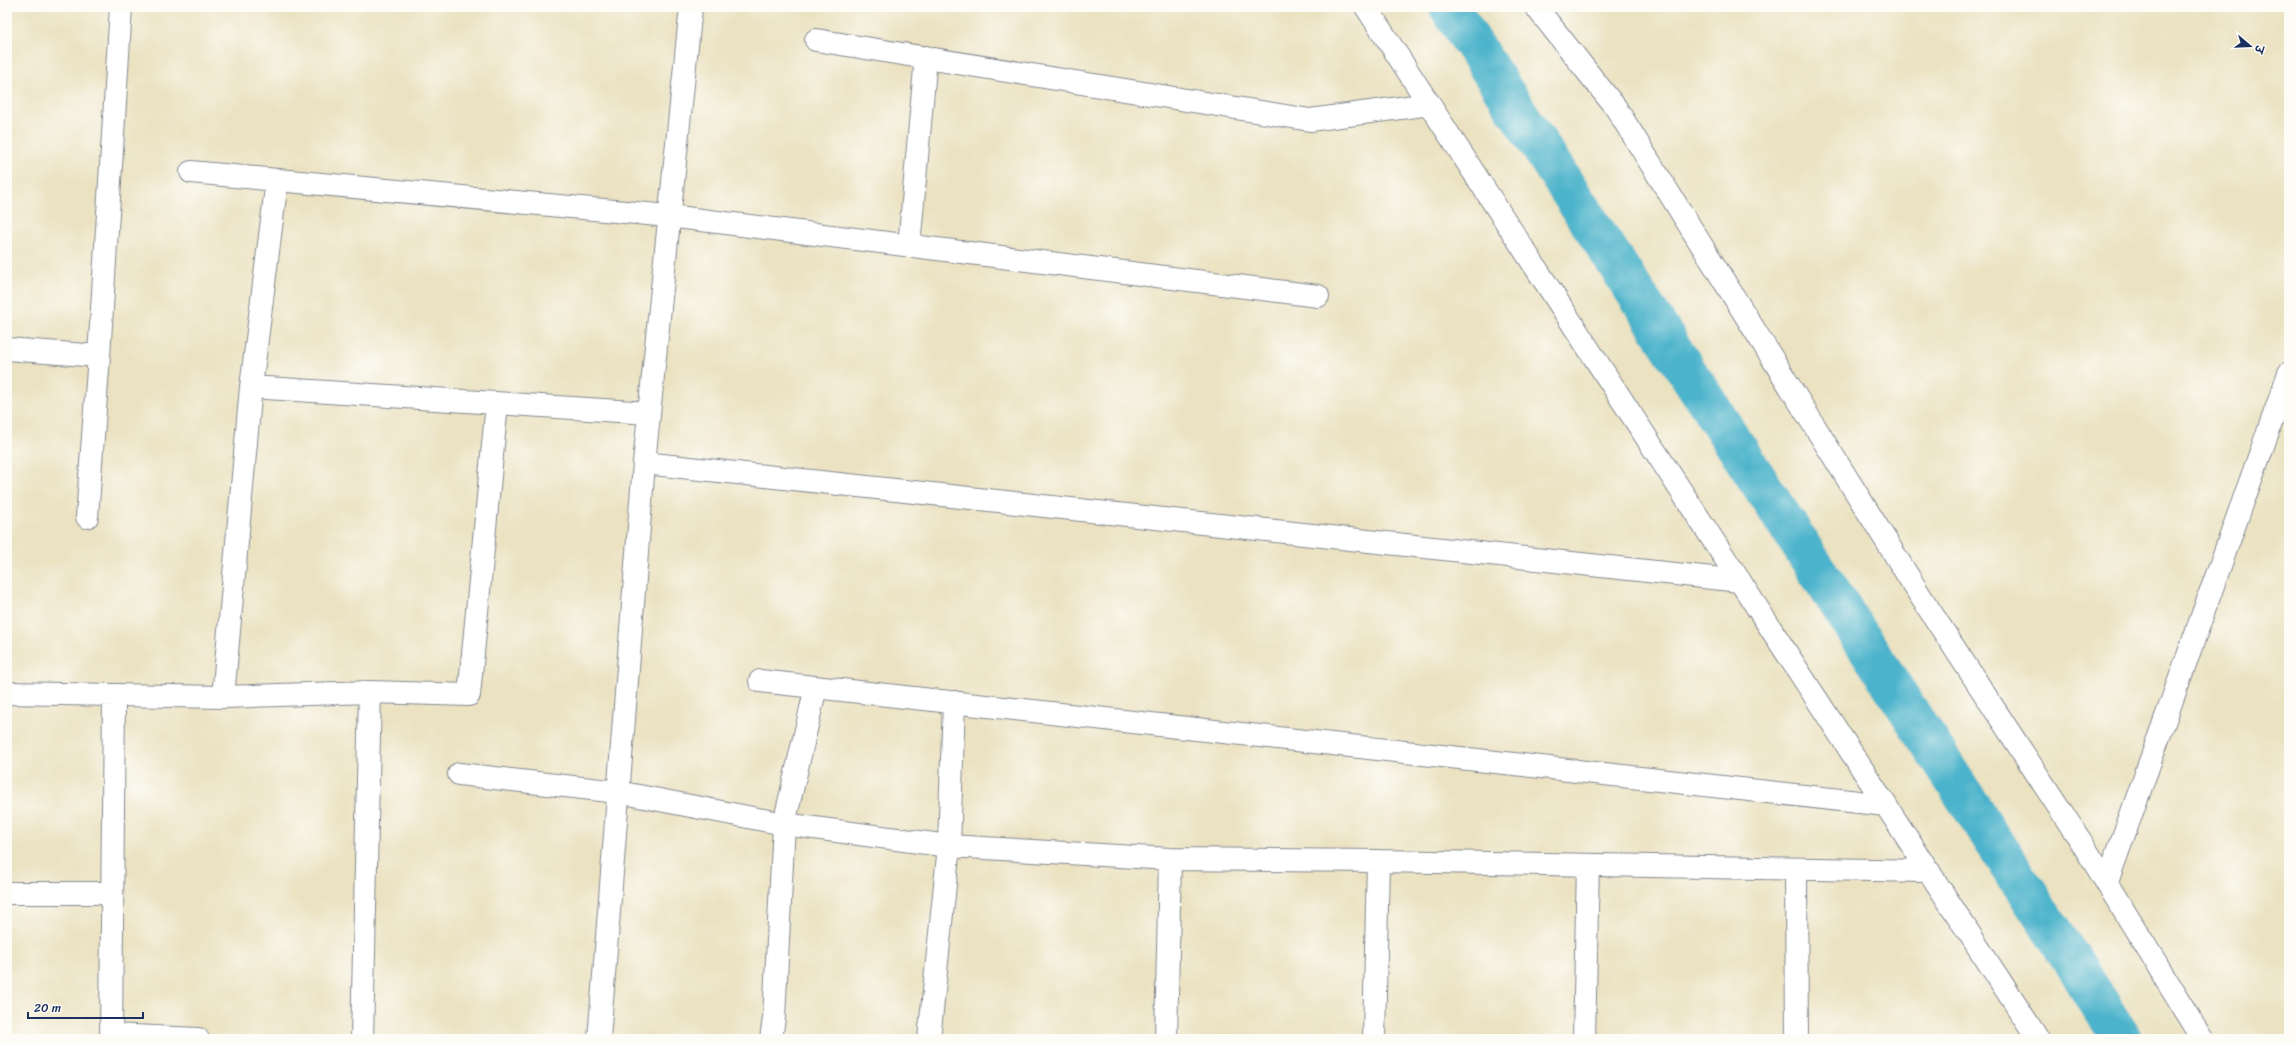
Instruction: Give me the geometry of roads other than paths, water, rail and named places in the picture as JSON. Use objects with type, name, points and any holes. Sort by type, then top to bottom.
[{"type":"street","points":[[87,517],[99,356],[121,7]]},
{"type":"street","points":[[599,1039],[644,463],[691,7]]},
{"type":"street","points":[[1366,7],[2038,1039]]},
{"type":"street","points":[[1536,7],[1616,108],[1923,600],[2107,882],[2203,1039]]},
{"type":"street","points":[[816,40],[1310,120],[1430,104]]},
{"type":"street","points":[[909,246],[926,57]]},
{"type":"street","points":[[191,172],[669,216],[1318,296]]},
{"type":"street","points":[[223,697],[251,387],[277,180]]},
{"type":"street","points":[[7,349],[99,356]]},
{"type":"street","points":[[2107,882],[2289,373]]},
{"type":"street","points":[[251,387],[649,413]]},
{"type":"street","points":[[7,693],[223,697],[370,692],[470,695],[497,404]]},
{"type":"street","points":[[644,463],[1740,581]]},
{"type":"street","points":[[760,681],[1886,805]]},
{"type":"street","points":[[770,1039],[774,1018],[784,824],[816,687]]},
{"type":"street","points":[[362,1039],[370,692]]},
{"type":"street","points":[[114,695],[111,1037],[198,1039]]},
{"type":"street","points":[[929,1039],[949,846],[954,702]]},
{"type":"street","points":[[459,774],[618,792],[784,824],[949,846],[1170,859],[1378,861],[1929,871]]},
{"type":"street","points":[[1166,1039],[1170,859]]},
{"type":"street","points":[[1374,1039],[1378,861]]},
{"type":"street","points":[[1584,1039],[1588,865]]},
{"type":"street","points":[[1796,869],[1797,1039]]},
{"type":"street","points":[[7,892],[112,893]]},
{"type":"waterway","points":[[1449,7],[2123,1039]]}]
